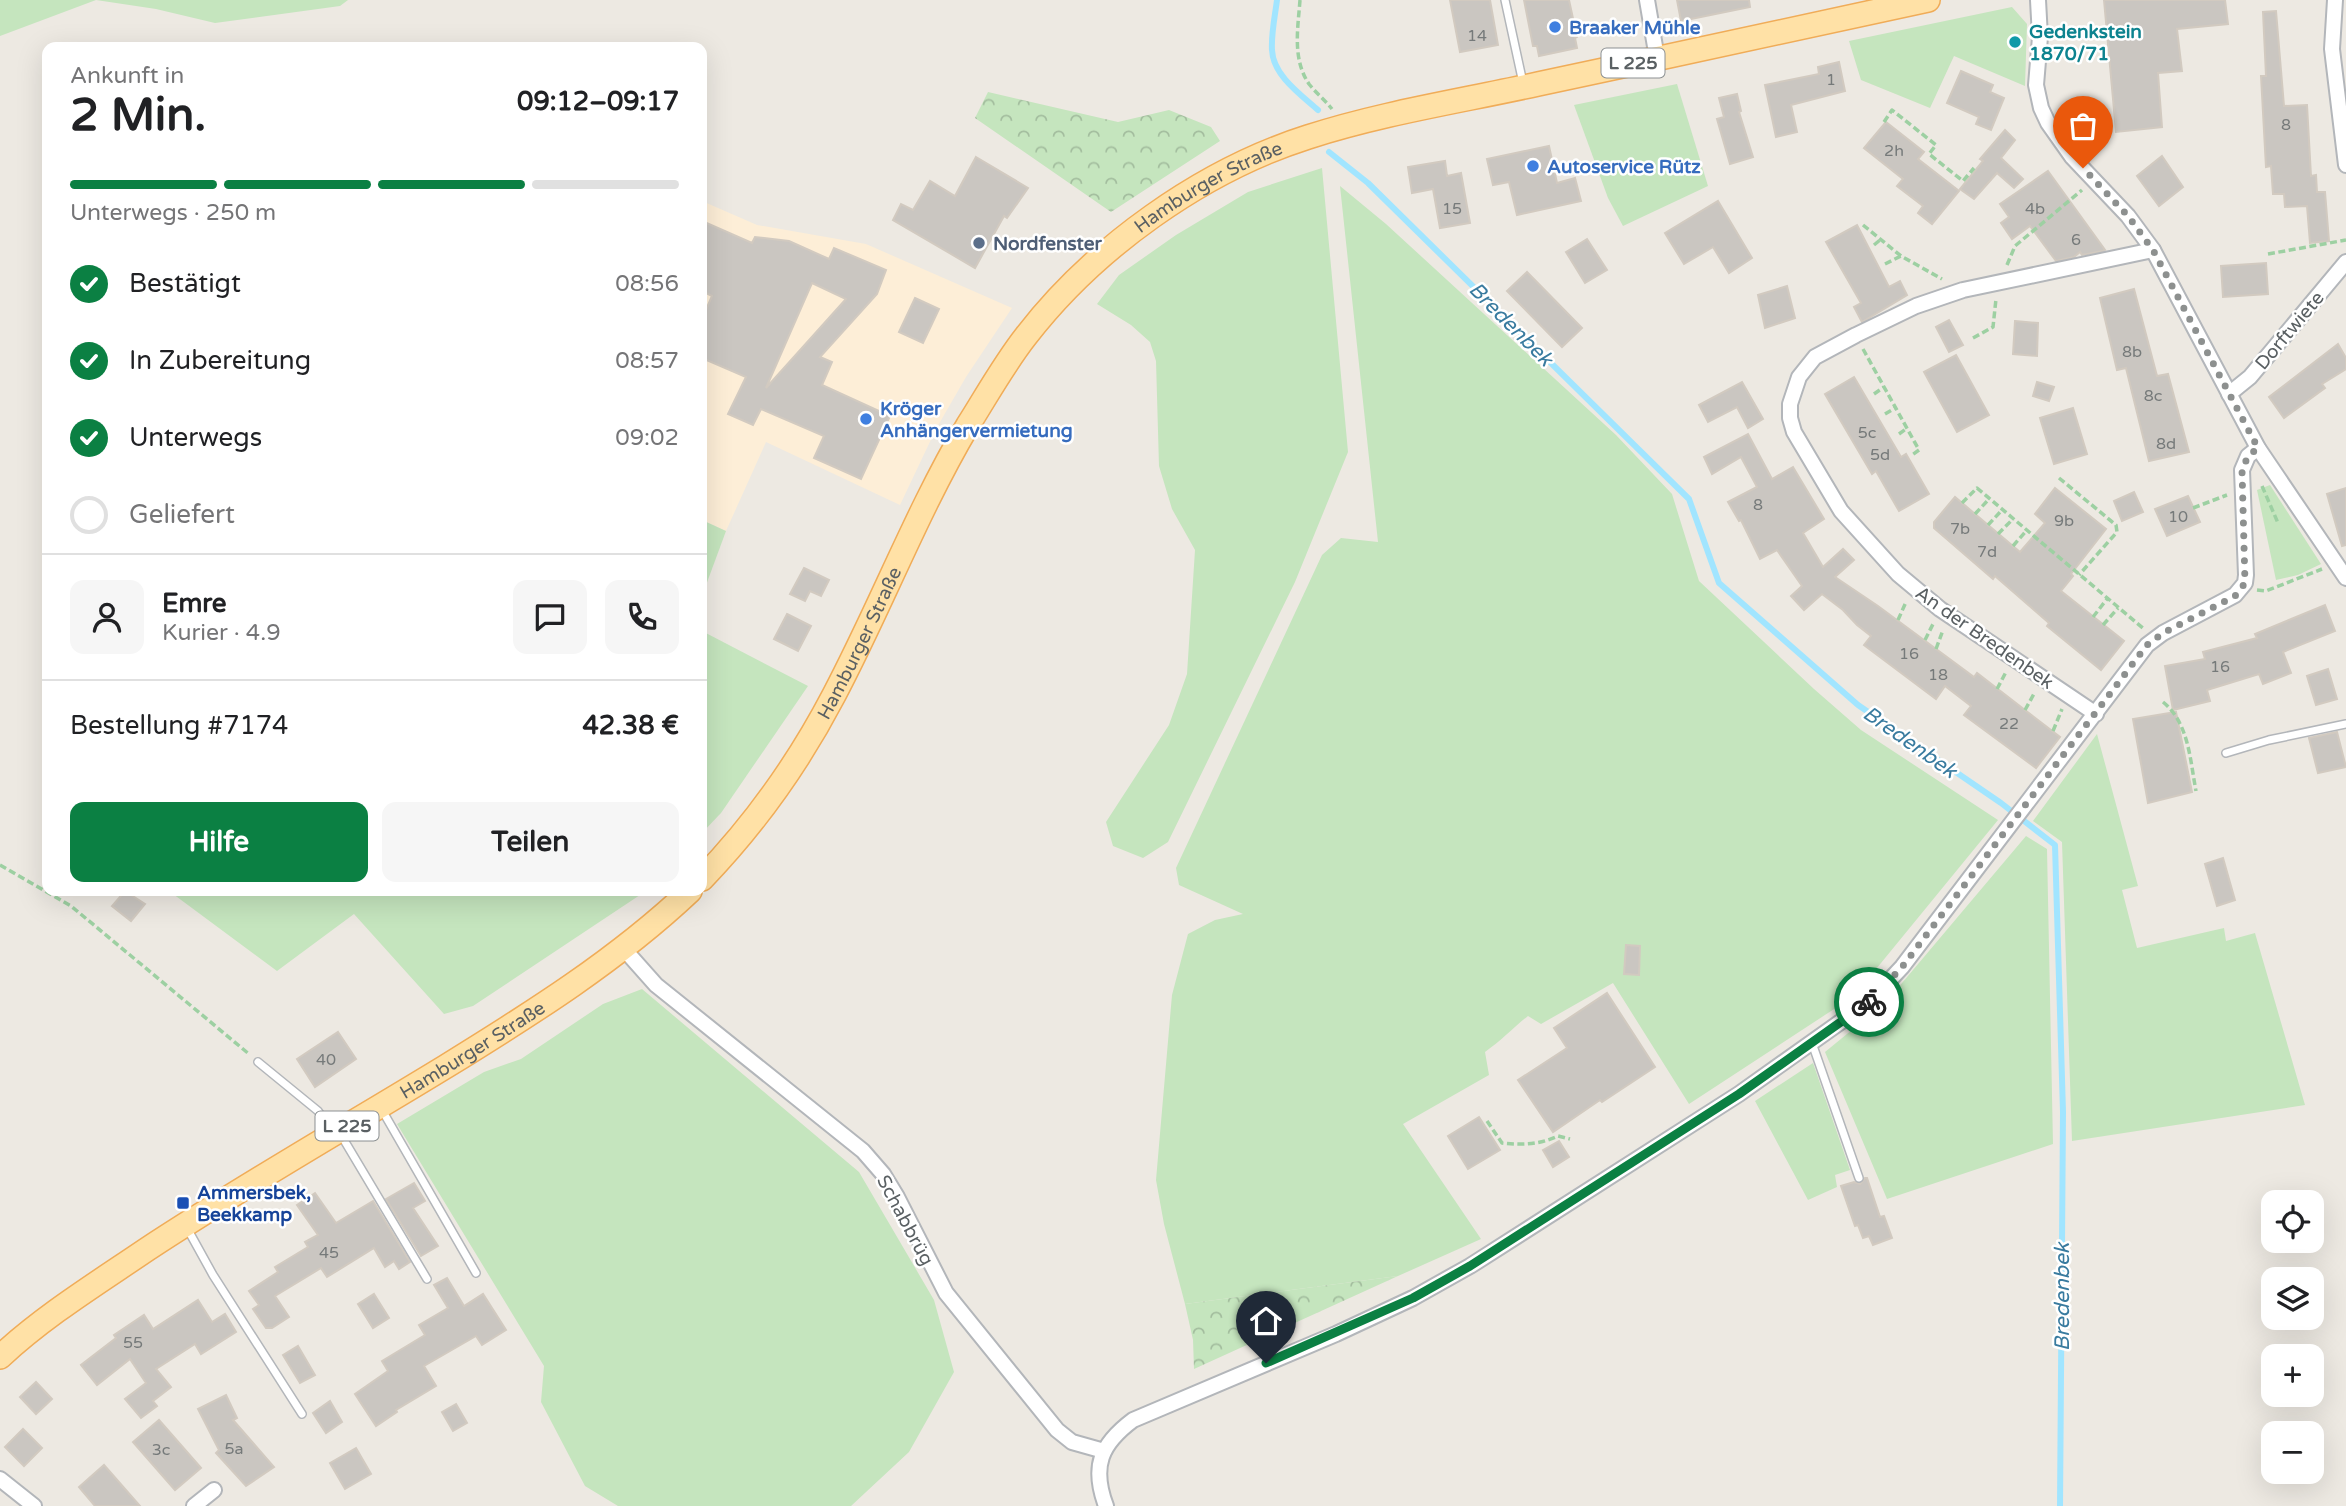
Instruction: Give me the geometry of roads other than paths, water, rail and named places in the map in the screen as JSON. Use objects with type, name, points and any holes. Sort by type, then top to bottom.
[{"type":"main road","name":"Hamburger Straße","points":[[707,873],[771,797],[812,735],[958,444],[1025,337],[1084,271],[1144,223],[1229,171],[1310,136],[1893,4],[1928,0]]},
{"type":"main road","name":"Hamburger Straße","points":[[0,1357],[41,1322],[185,1224],[511,1026],[624,949],[685,896]]},
{"type":"street","points":[[1647,0],[1657,58]]},
{"type":"street","points":[[2038,0],[2040,37],[2036,74],[2041,108],[2072,157],[2128,216],[2153,250],[2229,394],[2253,452],[2337,562],[2346,578]]},
{"type":"street","points":[[2335,0],[2339,19],[2334,72],[2346,165]]},
{"type":"street","name":"An der Bredenbek","points":[[2096,714],[1949,615],[1912,587],[1877,552],[1848,520],[1794,432],[1790,418],[1793,389],[1806,366],[1815,357],[1916,306],[1963,290],[2153,250]]},
{"type":"street","name":"Dorftwiete","points":[[2229,394],[2250,377],[2346,262]]},
{"type":"street","points":[[1106,1506],[1100,1477],[1104,1451],[1110,1440],[1133,1420],[1336,1334],[1413,1298],[1470,1266],[1739,1094],[1870,1001],[1888,985],[2025,809],[2130,666],[2156,638],[2235,596],[2241,590],[2246,575],[2243,463],[2253,452]]},
{"type":"street","name":"Schabbrüg","points":[[624,949],[656,985],[863,1150],[883,1174],[897,1197],[946,1293],[1057,1430],[1072,1442],[1104,1451]]},
{"type":"street","points":[[0,1479],[34,1506]]},
{"type":"street","points":[[194,1506],[214,1490]]},
{"type":"lane","points":[[1505,0],[1524,87]]},
{"type":"lane","points":[[2226,753],[2269,740],[2346,724]]},
{"type":"lane","points":[[1812,1042],[1859,1178]]},
{"type":"lane","points":[[258,1062],[318,1111],[337,1133],[427,1279]]},
{"type":"lane","points":[[380,1106],[476,1273]]},
{"type":"lane","points":[[185,1224],[213,1275],[302,1414]]},
{"type":"waterway","name":"Bredenbek","points":[[1277,0],[1272,38],[1277,68],[1318,110]]},
{"type":"waterway","name":"Bredenbek","points":[[1329,152],[1368,183],[1689,499],[1719,583],[1858,705],[2001,803],[2055,845],[2063,1112],[2060,1506]]},
{"type":"place","name":"Braaker Mühle","points":[[1555,27]]},
{"type":"place","name":"Gedenkstein 1870/71","points":[[2015,42]]},
{"type":"place","name":"Autoservice Rütz","points":[[1533,166]]},
{"type":"place","name":"Nordfenster","points":[[979,243]]},
{"type":"place","name":"Kröger Anhängervermietung","points":[[866,419]]},
{"type":"place","name":"Ammersbek, Beekkamp","points":[[183,1203]]}]
